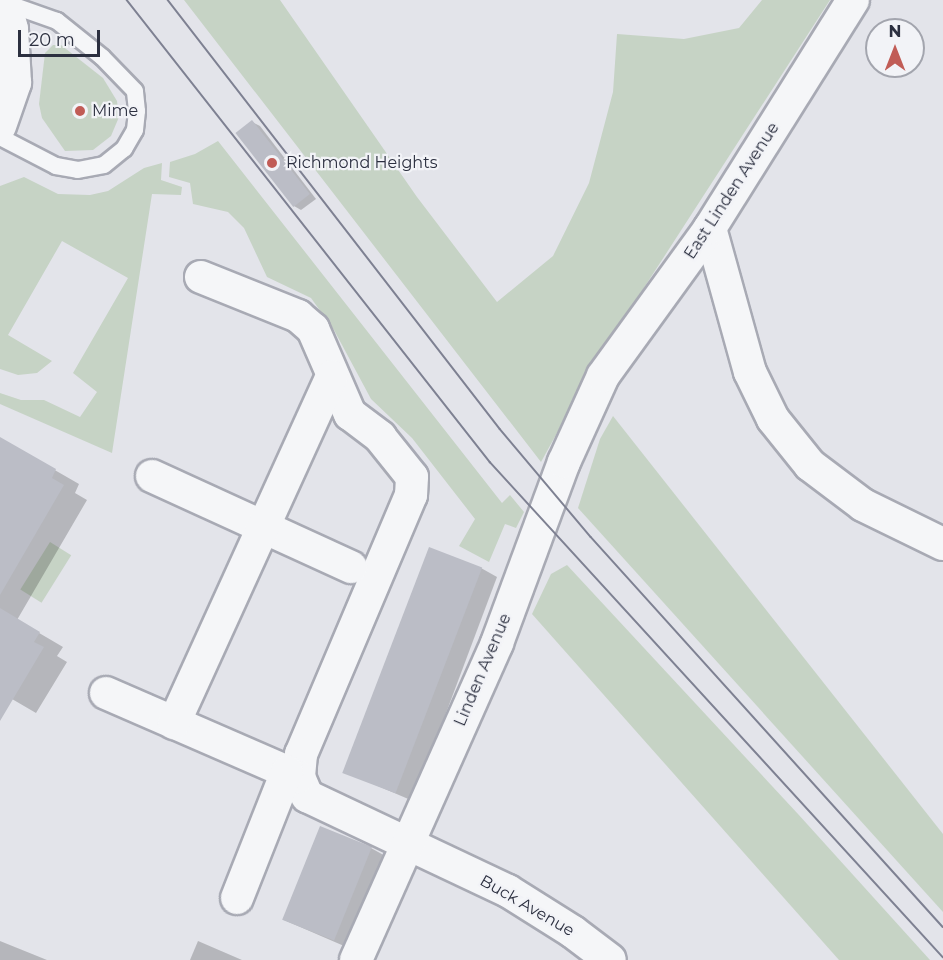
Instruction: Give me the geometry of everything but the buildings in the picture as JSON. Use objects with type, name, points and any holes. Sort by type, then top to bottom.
[{"type":"street","name":"East Linden Avenue","points":[[603,376],[710,228],[853,0]]},
{"type":"street","points":[[0,126],[15,83],[12,29],[5,2]]},
{"type":"street","points":[[710,228],[750,372],[773,419],[810,465],[863,505],[943,544]]},
{"type":"street","points":[[201,277],[298,316],[313,329],[350,414],[380,437],[403,462],[412,477],[411,495],[293,775],[237,898]]},
{"type":"street","points":[[174,723],[332,376]]},
{"type":"street","name":"Linden Avenue","points":[[356,960],[497,643],[564,462],[603,376]]},
{"type":"street","points":[[152,476],[351,567]]},
{"type":"street","points":[[106,693],[293,775]]},
{"type":"street","name":"Buck Avenue","points":[[293,775],[307,796],[508,891],[573,932],[610,960]]},
{"type":"lane","points":[[0,137],[56,166],[78,170],[104,165],[124,149],[135,130],[137,111],[135,91],[114,67],[57,21],[5,2]]},
{"type":"green space","points":[[184,0],[280,0],[417,197],[497,302],[553,256],[589,183],[613,92],[617,34],[684,39],[739,28],[762,0],[830,0],[596,362],[541,462]]},
{"type":"green space","points":[[53,45],[61,45],[103,78],[117,101],[119,117],[111,136],[93,150],[65,151],[42,118],[39,104],[45,53]]},
{"type":"green space","points":[[218,141],[502,503],[510,495],[524,512],[516,528],[505,524],[489,562],[459,546],[475,519],[412,438],[371,399],[334,330],[311,298],[267,277],[244,228],[228,212],[193,204],[190,183],[169,177],[170,162],[195,154]]},
{"type":"green space","points":[[162,163],[161,180],[182,187],[181,195],[152,194],[112,453],[0,404],[0,393],[21,400],[44,400],[80,417],[97,392],[73,373],[128,278],[62,241],[8,335],[52,361],[37,373],[18,375],[0,369],[0,186],[24,177],[58,194],[90,195],[108,191],[144,168]]},
{"type":"green space","points":[[613,416],[943,834],[943,912],[578,508],[600,439]]},
{"type":"green space","points":[[50,542],[71,555],[42,603],[20,589]]},
{"type":"green space","points":[[567,565],[930,960],[839,960],[532,614],[551,574]]},
{"type":"tram line","points":[[127,0],[490,462],[943,957]]},
{"type":"tram line","points":[[168,0],[500,429],[591,537],[943,927]]},
{"type":"place","name":"Mime","points":[[80,111]]},
{"type":"place","name":"Richmond Heights","points":[[272,163]]}]
